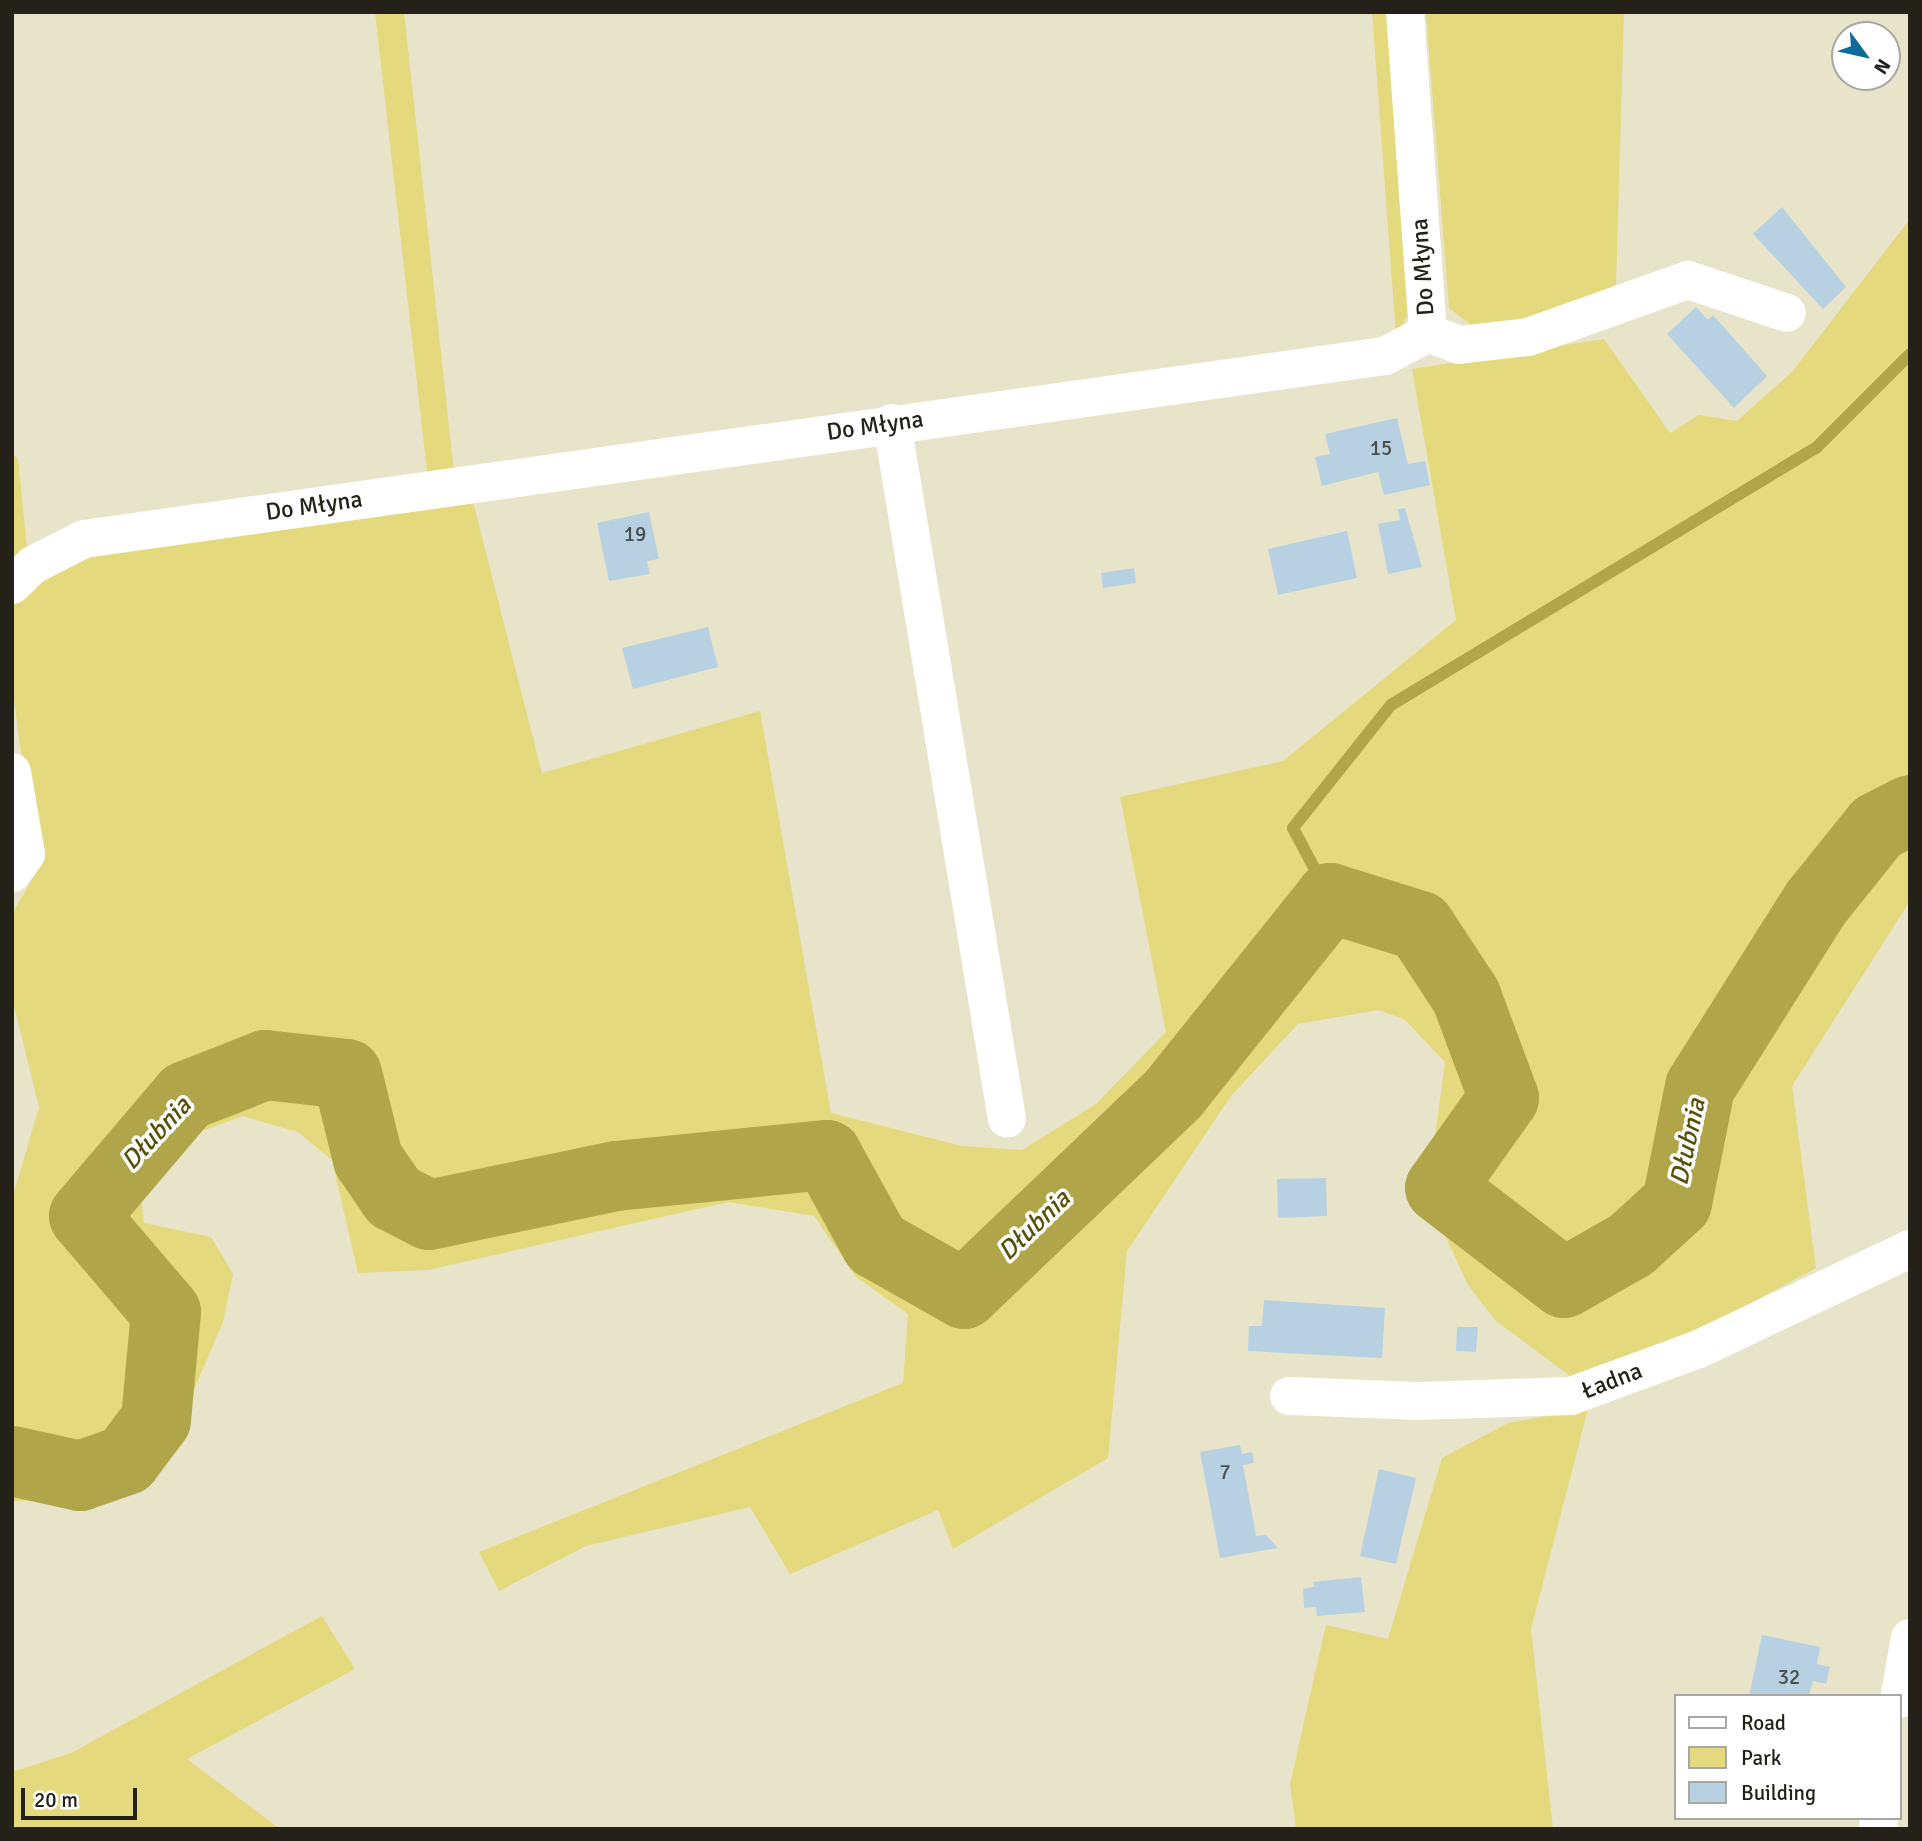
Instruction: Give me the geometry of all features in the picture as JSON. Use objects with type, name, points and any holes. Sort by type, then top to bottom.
[{"type":"street","name":"Do Młyna","points":[[12,585],[33,565],[84,539],[1385,356],[1428,333],[1405,12]]},
{"type":"street","points":[[1428,333],[1460,345],[1528,337],[1688,280],[1787,313]]},
{"type":"street","points":[[892,424],[1007,1119]]},
{"type":"street","points":[[12,772],[26,854],[12,873]]},
{"type":"street","name":"Ładna","points":[[1289,1396],[1418,1401],[1571,1396],[1699,1349],[1910,1250]]},
{"type":"street","points":[[1900,1694],[1910,1638]]},
{"type":"green space","points":[[375,12],[404,12],[454,473],[428,480]]},
{"type":"green space","points":[[1372,12],[1394,12],[1415,304],[1396,335]]},
{"type":"green space","points":[[1426,12],[1624,12],[1616,285],[1540,324],[1475,328],[1449,308]]},
{"type":"green space","points":[[1910,219],[1910,901],[1792,1086],[1816,1268],[1707,1326],[1570,1376],[1496,1321],[1468,1285],[1427,1195],[1445,1062],[1404,1019],[1378,1010],[1298,1024],[1231,1096],[1127,1251],[1108,1458],[953,1549],[938,1510],[790,1574],[750,1507],[586,1546],[499,1591],[479,1552],[903,1383],[908,1314],[856,1277],[814,1216],[728,1202],[428,1270],[358,1273],[332,1160],[298,1132],[242,1116],[168,1144],[140,1192],[144,1223],[211,1237],[233,1274],[223,1322],[191,1397],[150,1463],[100,1498],[12,1501],[12,1199],[39,1107],[12,997],[12,914],[37,871],[12,685],[12,601],[54,563],[472,498],[542,773],[760,711],[831,1113],[962,1146],[1022,1150],[1096,1104],[1166,1032],[1120,797],[1283,761],[1456,620],[1412,369],[1604,339],[1670,433],[1699,415],[1737,421],[1792,372]]},
{"type":"green space","points":[[12,453],[18,459],[27,548],[12,560]]},
{"type":"green space","points":[[1588,1409],[1531,1629],[1553,1829],[1296,1829],[1290,1784],[1326,1625],[1388,1639],[1442,1458],[1508,1423]]},
{"type":"green space","points":[[322,1616],[355,1669],[187,1759],[280,1829],[12,1829],[12,1772],[71,1753]]},
{"type":"building","points":[[1782,207],[1846,287],[1823,309],[1753,234]]},
{"type":"building","points":[[1696,307],[1708,320],[1713,315],[1767,376],[1734,408],[1667,334]]},
{"type":"building","points":[[1397,418],[1408,464],[1425,461],[1430,485],[1384,495],[1378,472],[1322,486],[1315,457],[1330,454],[1325,434]]},
{"type":"building","points":[[1405,508],[1422,567],[1388,574],[1378,524],[1400,520],[1398,509]]},
{"type":"building","points":[[649,512],[659,559],[647,561],[650,574],[609,581],[597,523]]},
{"type":"building","points":[[1347,531],[1357,578],[1278,595],[1268,549]]},
{"type":"building","points":[[1134,568],[1136,583],[1103,588],[1101,573]]},
{"type":"building","points":[[708,627],[718,667],[633,689],[622,648]]},
{"type":"building","points":[[1326,1178],[1327,1216],[1278,1218],[1277,1179]]},
{"type":"building","points":[[1264,1300],[1385,1308],[1382,1358],[1248,1351],[1249,1326],[1262,1326]]},
{"type":"building","points":[[1457,1327],[1478,1327],[1476,1352],[1456,1351]]},
{"type":"building","points":[[1240,1445],[1242,1454],[1252,1452],[1254,1463],[1243,1465],[1256,1536],[1266,1535],[1278,1548],[1220,1558],[1200,1452]]},
{"type":"building","points":[[1379,1469],[1416,1478],[1396,1564],[1360,1556]]},
{"type":"building","points":[[1361,1577],[1365,1612],[1317,1616],[1316,1607],[1304,1608],[1303,1589],[1314,1587],[1313,1582]]},
{"type":"building","points":[[1762,1635],[1820,1647],[1817,1664],[1830,1667],[1826,1684],[1813,1681],[1810,1694],[1749,1694]]},
{"type":"waterway","points":[[1330,898],[1293,828],[1391,705],[1816,448],[1910,354]]},
{"type":"waterway","name":"Dłubnia","points":[[12,1461],[80,1476],[126,1460],[156,1420],[166,1312],[84,1216],[186,1096],[265,1065],[347,1074],[368,1159],[394,1197],[429,1215],[616,1176],[827,1155],[876,1244],[964,1294],[1174,1093],[1330,898],[1420,926],[1466,996],[1504,1098],[1440,1188],[1564,1283],[1631,1245],[1677,1203],[1700,1087],[1816,903],[1877,827],[1910,810]]}]
